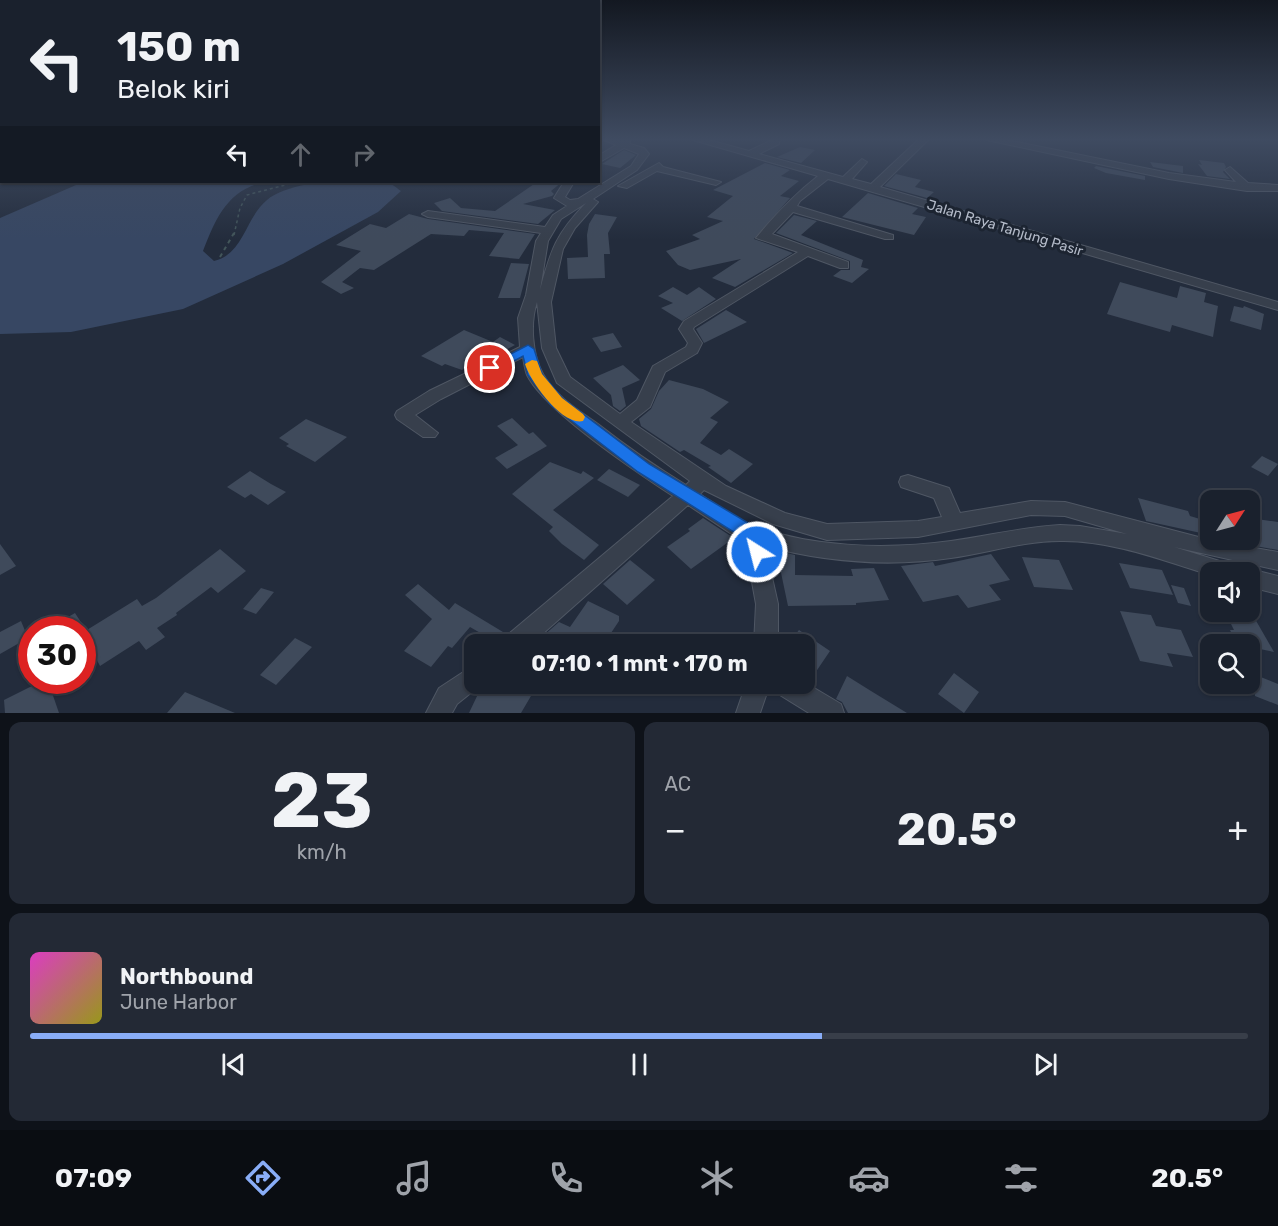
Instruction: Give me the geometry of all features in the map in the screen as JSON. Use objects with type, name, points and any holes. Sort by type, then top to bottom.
[{"type":"street","points":[[626,173],[583,203],[557,249],[544,302],[549,348],[563,380],[620,422],[753,535],[861,554],[947,550],[1023,535],[1088,534],[1200,564]]},
{"type":"street","points":[[645,173],[557,217],[542,241],[533,295],[525,318],[528,349],[536,375],[557,402],[644,468],[696,487],[720,491],[780,519],[827,532],[918,529],[1031,508],[1065,509],[1165,537],[1278,561]]},
{"type":"street","points":[[682,173],[716,182]]},
{"type":"street","name":"Jalan Raya Tanjung Pasir","points":[[815,173],[1278,306]]},
{"type":"street","points":[[845,181],[852,173]]},
{"type":"street","points":[[873,188],[889,173]]},
{"type":"street","points":[[1144,173],[1247,188],[1278,188]]},
{"type":"street","points":[[1233,173],[1247,188]]},
{"type":"street","points":[[825,176],[795,200],[791,208],[764,237],[844,265]]},
{"type":"street","points":[[568,183],[560,198],[568,203],[583,203]]},
{"type":"street","points":[[791,208],[888,237]]},
{"type":"street","points":[[428,214],[550,231]]},
{"type":"street","points":[[620,422],[644,403],[658,369],[692,350],[695,343],[686,330],[689,324],[807,251]]},
{"type":"street","points":[[429,433],[404,415],[435,395],[528,349]]},
{"type":"street","points":[[908,482],[942,493],[954,522]]},
{"type":"street","points":[[526,634],[696,487]]},
{"type":"street","points":[[753,535],[767,603],[766,634]]},
{"type":"street","points":[[1260,580],[1278,585]]},
{"type":"street","points":[[438,713],[448,696],[464,684]]},
{"type":"street","points":[[748,713],[755,694]]},
{"type":"street","points":[[800,694],[831,713]]},
{"type":"path","points":[[220,257],[234,236],[240,208],[247,195],[293,183]]},
{"type":"water","points":[[81,183],[261,183],[251,186],[232,199],[212,228],[203,251],[214,261],[232,251],[267,200],[291,188],[316,183],[389,183],[401,191],[378,212],[283,264],[183,309],[71,332],[0,334],[0,218]]},
{"type":"building","points":[[745,173],[785,173],[781,176],[799,181],[780,196],[790,198],[754,239],[793,253],[735,287],[712,278],[741,259],[690,270],[678,265],[666,251],[700,239],[692,235],[723,221],[707,217],[733,196],[713,190]]},
{"type":"building","points":[[1108,173],[1132,173],[1145,176],[1145,180]]},
{"type":"building","points":[[1205,173],[1224,173],[1230,179],[1207,176]]},
{"type":"building","points":[[896,174],[921,180],[915,187],[934,192],[927,198],[884,186]]},
{"type":"building","points":[[536,183],[561,183],[551,191],[554,194],[552,196],[523,204],[555,210],[538,224],[442,211],[434,203],[450,198],[461,208],[495,211]]},
{"type":"building","points":[[868,193],[918,208],[912,214],[926,217],[914,235],[842,217]]},
{"type":"building","points":[[409,214],[428,219],[535,234],[519,259],[489,256],[504,233],[469,230],[464,236],[431,234],[374,270],[360,268],[342,282],[354,288],[341,294],[321,282],[361,251],[336,245],[370,224],[386,228]]},
{"type":"building","points":[[595,214],[617,217],[608,233],[610,254],[604,254],[605,278],[568,279],[567,258],[588,257],[587,235],[589,224]]},
{"type":"building","points":[[794,215],[817,221],[801,235],[863,260],[861,267],[869,269],[852,283],[833,276],[841,270],[850,270],[850,261],[776,233]]},
{"type":"building","points":[[511,263],[529,264],[520,298],[498,298]]},
{"type":"building","points":[[1120,282],[1177,298],[1180,286],[1206,293],[1204,302],[1218,306],[1213,337],[1172,325],[1170,332],[1107,314]]},
{"type":"building","points":[[673,287],[687,295],[699,287],[716,299],[682,321],[661,308],[673,303],[658,296]]},
{"type":"building","points":[[1234,306],[1243,308],[1244,306],[1264,314],[1261,330],[1230,321]]},
{"type":"building","points":[[726,310],[747,322],[704,343],[696,329]]},
{"type":"building","points":[[464,330],[493,342],[500,337],[515,345],[479,364],[474,361],[462,370],[445,364],[442,366],[421,356]]},
{"type":"building","points":[[613,333],[622,347],[601,352],[592,338]]},
{"type":"building","points":[[623,365],[640,380],[622,388],[626,406],[620,411],[613,406],[611,395],[593,378]]},
{"type":"building","points":[[669,380],[703,389],[729,402],[710,418],[718,422],[700,443],[721,455],[729,449],[753,464],[731,483],[708,467],[711,466],[684,450],[680,452],[641,426],[639,419],[651,409],[659,391]]},
{"type":"building","points":[[512,418],[529,434],[533,432],[547,446],[507,469],[495,458],[518,445],[497,426]]},
{"type":"building","points":[[306,419],[347,437],[315,462],[286,446],[289,444],[279,438]]},
{"type":"building","points":[[1262,456],[1278,464],[1268,476],[1251,467]]},
{"type":"building","points":[[550,462],[581,474],[583,471],[594,478],[553,510],[599,545],[584,560],[549,531],[553,527],[512,494]]},
{"type":"building","points":[[609,469],[640,485],[628,497],[597,480]]},
{"type":"building","points":[[250,471],[286,492],[268,505],[251,494],[245,498],[227,487]]},
{"type":"building","points":[[1138,498],[1188,511],[1190,516],[1200,519],[1200,533],[1146,521]]},
{"type":"building","points":[[703,518],[729,535],[742,540],[733,547],[727,543],[691,569],[667,547],[690,531],[688,529]]},
{"type":"building","points":[[1260,519],[1278,522],[1278,550],[1260,547]]},
{"type":"building","points":[[0,544],[16,566],[0,575]]},
{"type":"building","points":[[220,549],[246,571],[218,593],[211,587],[157,628],[165,637],[146,650],[139,641],[100,666],[96,658],[96,624],[137,599],[142,606],[156,598]]},
{"type":"building","points":[[769,549],[795,555],[795,575],[853,576],[851,569],[874,568],[889,600],[856,603],[856,605],[788,606],[780,568],[772,567]]},
{"type":"building","points":[[991,554],[1010,580],[989,585],[1001,600],[968,608],[958,595],[923,602],[901,566],[933,562],[935,566]]},
{"type":"building","points":[[1022,557],[1059,560],[1073,590],[1034,587]]},
{"type":"building","points":[[630,560],[655,580],[627,605],[603,584]]},
{"type":"building","points":[[1119,563],[1162,570],[1173,595],[1130,588]]},
{"type":"building","points":[[418,584],[449,610],[455,603],[503,632],[502,634],[482,634],[470,627],[452,648],[448,646],[431,667],[404,651],[432,619],[405,595]]},
{"type":"building","points":[[1171,585],[1184,588],[1191,606],[1178,603]]},
{"type":"building","points":[[261,588],[274,592],[256,614],[243,609]]},
{"type":"building","points":[[588,601],[619,616],[619,621],[610,634],[545,634],[559,622],[570,627]]},
{"type":"building","points":[[1120,611],[1151,615],[1156,626],[1181,630],[1193,657],[1167,653],[1173,667],[1140,661]]},
{"type":"building","points":[[1230,622],[1257,622],[1274,652],[1260,649],[1260,634],[1232,634],[1230,630],[1234,630]]},
{"type":"building","points":[[18,623],[18,644],[0,654],[0,632]]},
{"type":"building","points":[[295,638],[312,647],[276,685],[260,675]]},
{"type":"building","points":[[815,641],[830,651],[815,673]]},
{"type":"building","points":[[954,673],[979,692],[964,713],[938,694]]},
{"type":"building","points":[[847,676],[907,713],[848,713],[842,702],[836,699]]},
{"type":"building","points":[[1260,677],[1278,684],[1278,705],[1255,694],[1260,694]]},
{"type":"building","points":[[185,692],[235,713],[167,713]]},
{"type":"building","points":[[18,693],[52,694],[59,713],[5,713],[4,700]]},
{"type":"building","points":[[478,694],[483,696],[484,694],[532,694],[521,713],[469,713]]},
{"type":"slow traffic","points":[[532,364],[536,375],[557,402],[577,417]]},
{"type":"route","points":[[490,368],[528,349],[536,375],[557,402],[644,468],[753,535],[757,552]]}]
